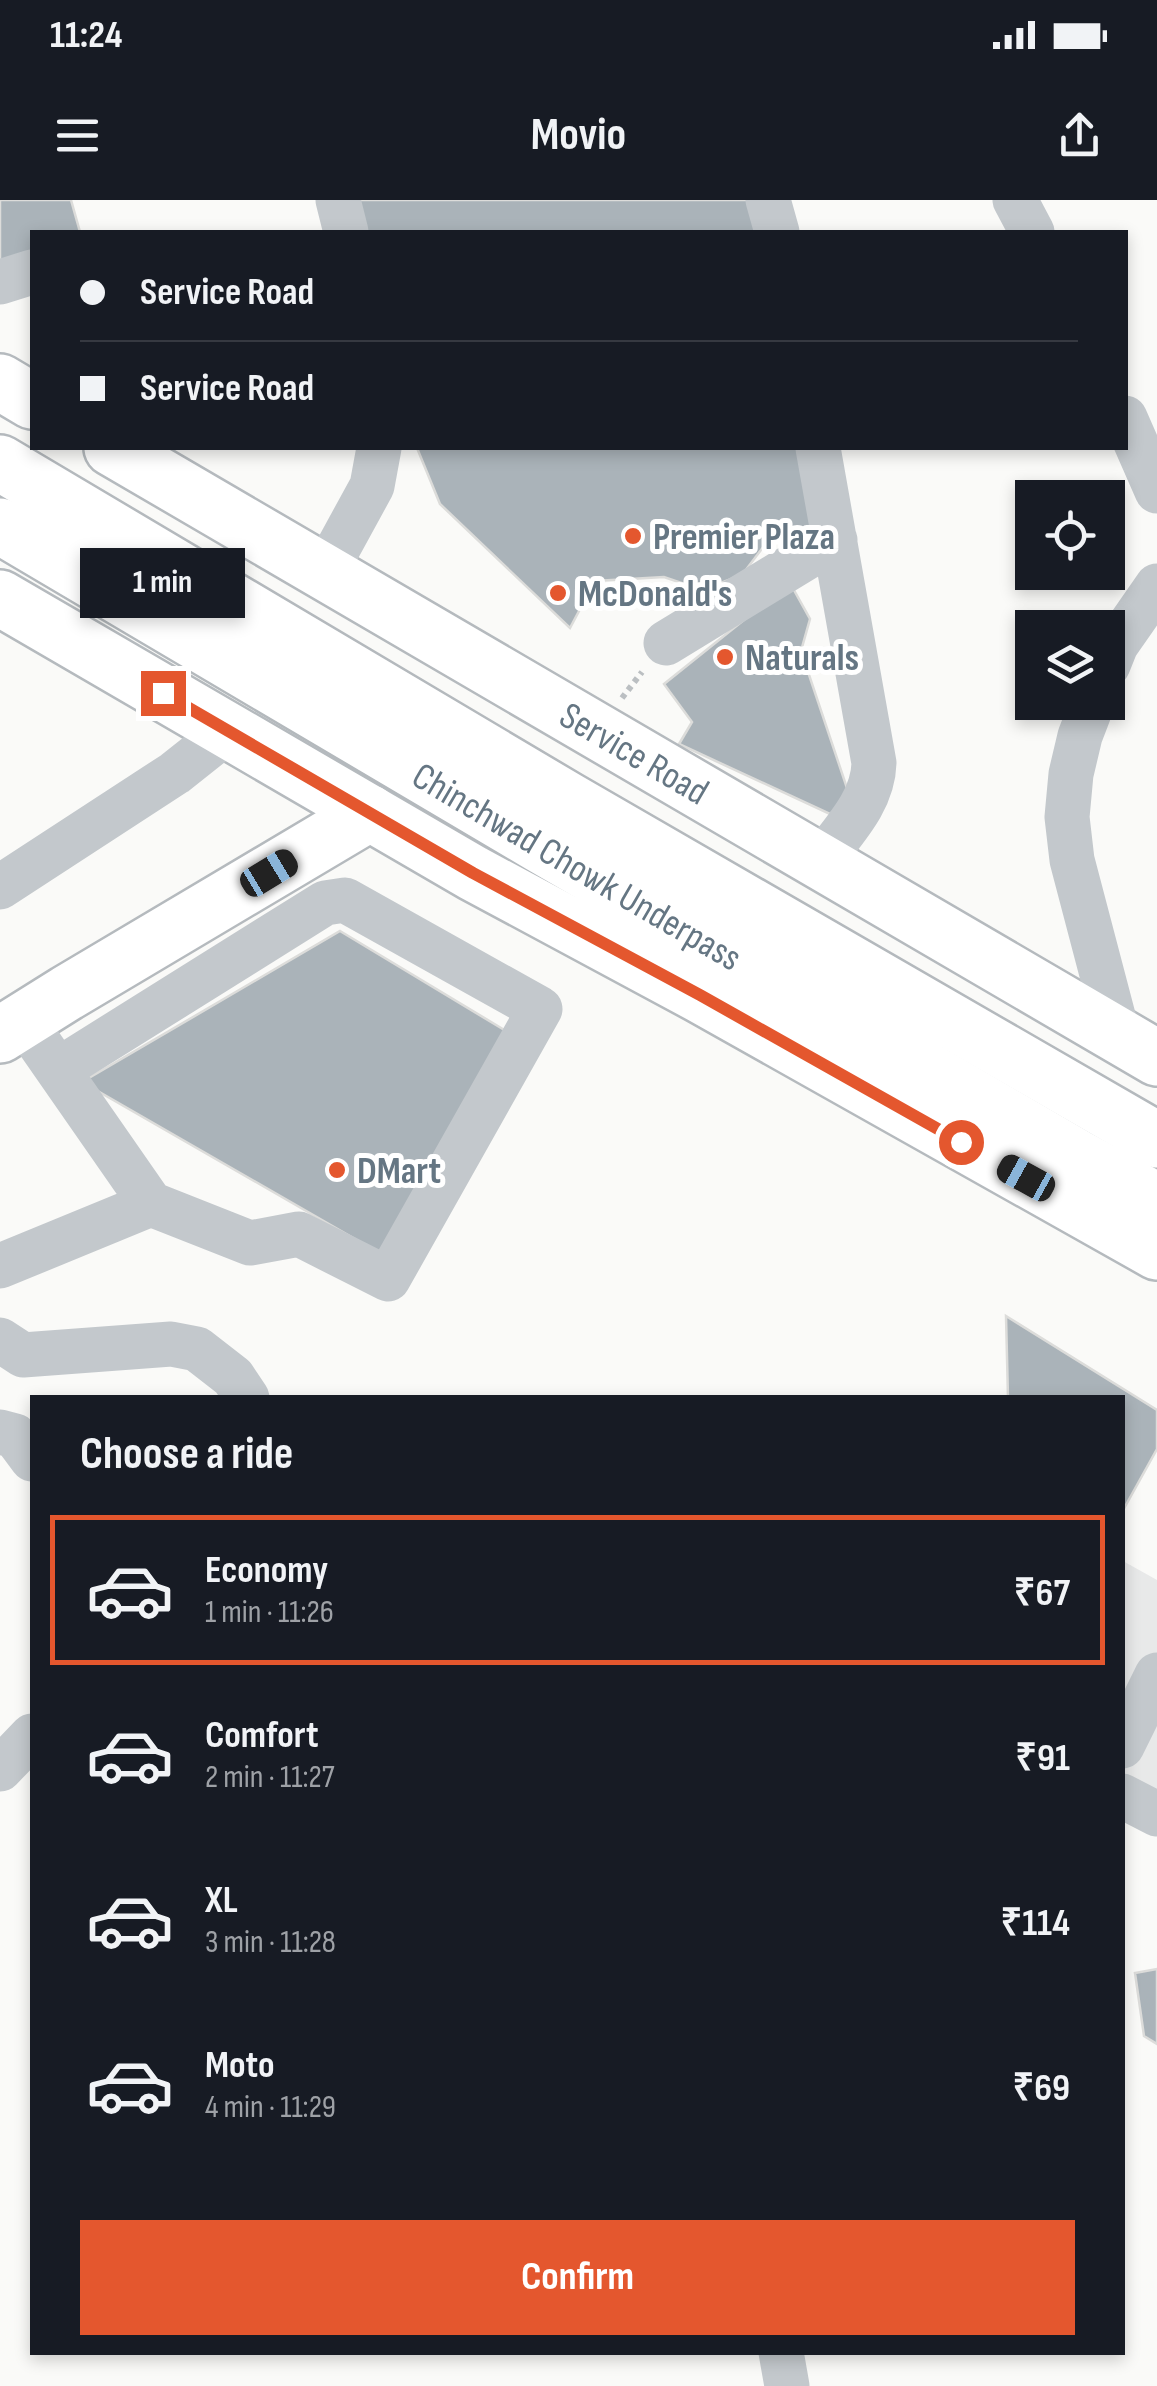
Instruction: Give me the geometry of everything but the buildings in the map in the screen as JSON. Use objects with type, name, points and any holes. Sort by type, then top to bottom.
[{"type":"main road","name":"Service Road","points":[[115,450],[1138,1047]]},
{"type":"main road","name":"Chinchwad Chowk Underpass","points":[[2,462],[568,800],[1157,1140]]},
{"type":"main road","name":"Chinchwad Chowk Underpass","points":[[0,526],[523,835],[1157,1200]]},
{"type":"main road","points":[[0,598],[473,873],[700,995],[1157,1252]]},
{"type":"main road","points":[[12,1028],[370,813]]},
{"type":"street","points":[[338,200],[346,230]]},
{"type":"street","points":[[768,200],[776,230]]},
{"type":"street","points":[[1015,200],[1031,230]]},
{"type":"street","points":[[0,282],[30,273]]},
{"type":"street","points":[[1128,425],[1157,491]]},
{"type":"street","points":[[325,572],[372,486],[379,450]]},
{"type":"street","points":[[818,450],[874,764],[868,794],[821,861]]},
{"type":"street","points":[[666,643],[835,540]]},
{"type":"street","points":[[1125,631],[1157,586]]},
{"type":"street","points":[[1086,720],[1071,774],[1068,817],[1072,860],[1138,1047]]},
{"type":"street","points":[[0,887],[175,773],[228,731]]},
{"type":"street","points":[[12,1028],[58,1070],[151,1204],[250,1244],[299,1234],[388,1278],[540,1009],[345,900],[324,903],[58,1070]]},
{"type":"street","points":[[0,1266],[151,1204]]},
{"type":"street","points":[[0,1340],[24,1356],[171,1344],[198,1349],[233,1378],[245,1395]]},
{"type":"street","points":[[0,1432],[14,1436],[30,1457]]},
{"type":"street","points":[[1125,1740],[1157,1676]]},
{"type":"street","points":[[0,1769],[30,1738]]},
{"type":"street","points":[[1125,1798],[1157,1814]]},
{"type":"street","points":[[1125,1830],[1157,1846]]},
{"type":"street","points":[[782,2355],[787,2386]]},
{"type":"shaded area","points":[[1125,1562],[1157,1580],[1157,1799],[1125,1780]]},
{"type":"place","name":"Premier Plaza","points":[[633,536]]},
{"type":"place","name":"McDonald's","points":[[558,593]]},
{"type":"place","name":"Naturals","points":[[725,657]]},
{"type":"place","name":"DMart","points":[[337,1170]]},
{"type":"route","points":[[163,693],[473,873],[961,1142]]}]
